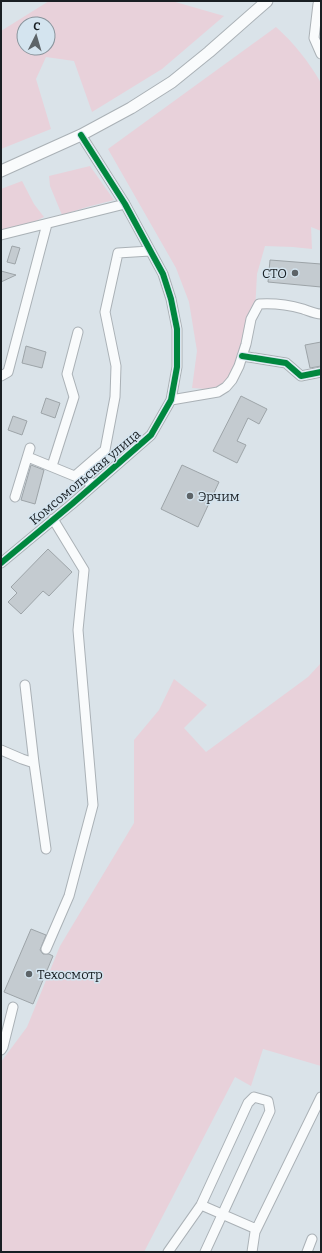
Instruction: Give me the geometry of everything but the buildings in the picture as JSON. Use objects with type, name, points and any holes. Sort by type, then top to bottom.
[{"type":"main road","points":[[1,171],[81,135],[131,108],[172,82],[267,1]]},
{"type":"street","points":[[320,1],[318,4],[314,38],[321,54]]},
{"type":"street","name":"Комсомольская улица","points":[[1,563],[151,435],[171,400],[177,367],[177,329],[171,299],[162,274],[125,204],[81,135]]},
{"type":"street","points":[[1,235],[125,204]]},
{"type":"street","points":[[1,376],[8,372],[47,224]]},
{"type":"street","points":[[75,476],[105,450],[115,397],[116,366],[104,312],[118,253],[150,251]]},
{"type":"street","points":[[171,400],[218,392],[226,387],[232,380],[242,356],[251,319],[259,304],[272,303],[321,314]]},
{"type":"street","points":[[52,466],[74,397],[67,374],[78,332]]},
{"type":"street","points":[[242,356],[286,363],[301,376],[321,372]]},
{"type":"street","points":[[15,497],[29,452],[52,466],[94,484]]},
{"type":"street","points":[[46,949],[69,896],[93,805],[78,630],[84,570],[53,519]]},
{"type":"street","points":[[25,685],[46,849]]},
{"type":"street","points":[[1,750],[34,763]]},
{"type":"street","points":[[1,1050],[13,1007]]},
{"type":"street","points":[[168,1252],[201,1205],[248,1103],[254,1097],[268,1101],[270,1111],[205,1252]]},
{"type":"street","points":[[252,1252],[256,1229],[321,1097]]},
{"type":"street","points":[[201,1205],[256,1229]]},
{"type":"street","points":[[307,1252],[312,1239]]},
{"type":"shaded area","points":[[49,1],[172,1],[224,16],[162,69],[92,112],[74,61],[46,57],[36,79],[51,129],[1,149],[1,31],[16,22],[16,56],[56,56],[56,16],[25,16]]},
{"type":"shaded area","points":[[276,27],[301,53],[321,83],[321,231],[311,227],[312,249],[265,246],[257,274],[255,311],[242,356],[222,390],[192,388],[197,351],[189,302],[176,268],[108,149]]},
{"type":"shaded area","points":[[90,166],[114,200],[62,215],[50,186],[49,176]]},
{"type":"shaded area","points":[[22,181],[34,204],[44,217],[28,225],[1,232],[1,189]]},
{"type":"shaded area","points":[[321,663],[321,1066],[263,1049],[251,1086],[235,1077],[144,1252],[1,1252],[1,1062],[27,1027],[60,946],[134,823],[134,740],[159,710],[174,679],[207,705],[184,728],[206,752],[308,677]]},
{"type":"cycle path","points":[[1,563],[72,504],[151,435],[171,400],[177,367],[177,329],[171,299],[163,274],[125,204],[81,135]]},
{"type":"cycle path","points":[[242,356],[286,363],[301,376],[321,372]]},
{"type":"place","name":"СТО","points":[[295,273]]},
{"type":"place","name":"Эрчим","points":[[190,496]]},
{"type":"place","name":"Техосмотр","points":[[29,974]]}]
